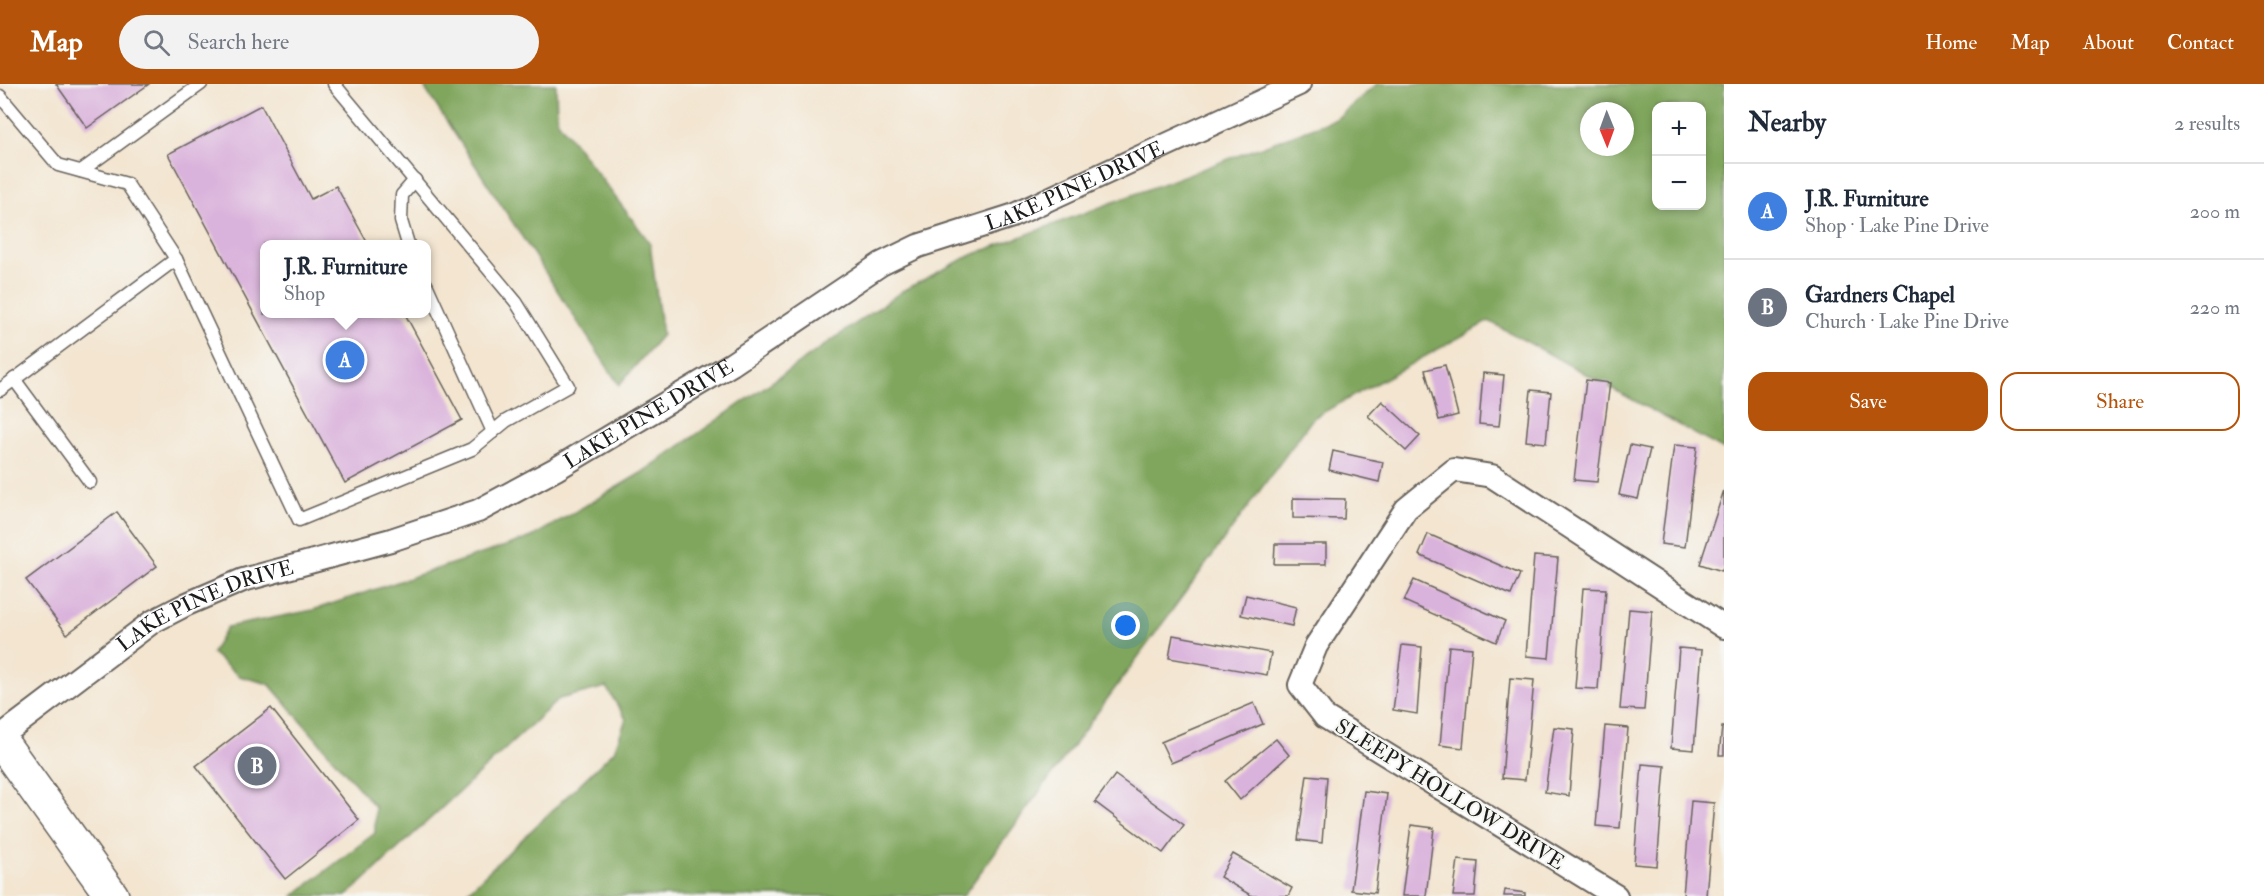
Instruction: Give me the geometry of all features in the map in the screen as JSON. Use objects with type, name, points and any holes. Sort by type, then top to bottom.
[{"type":"main road","points":[[0,738],[112,896]]},
{"type":"street","name":"LAKE PINE DRIVE","points":[[0,738],[152,622],[187,604],[243,580],[391,540],[478,511],[556,469],[732,364],[881,264],[918,246],[1012,216],[1299,84]]},
{"type":"street","name":"SLEEPY HOLLOW DRIVE","points":[[1616,896],[1325,717],[1300,685],[1316,646],[1406,509],[1454,470],[1492,476],[1724,627]]},
{"type":"lane","points":[[81,171],[201,84]]},
{"type":"lane","points":[[2,102],[58,165],[127,184],[176,258],[299,520],[472,449],[506,421],[567,386],[516,302],[334,84]]},
{"type":"lane","points":[[407,240],[401,221],[402,195],[415,180]]},
{"type":"lane","points":[[0,390],[176,258]]},
{"type":"lane","points":[[431,295],[493,432]]},
{"type":"lane","points":[[14,379],[90,482]]},
{"type":"green space","points":[[422,84],[556,84],[557,120],[650,243],[662,335],[619,385]]},
{"type":"green space","points":[[1377,84],[1724,84],[1724,450],[1489,321],[1313,418],[963,896],[463,896],[614,751],[626,719],[606,687],[559,699],[347,896],[293,896],[375,833],[375,807],[269,684],[239,676],[212,653],[227,627],[313,610],[532,537],[641,473],[904,290],[969,256],[1336,119]]},
{"type":"building","points":[[56,84],[149,84],[87,128]]},
{"type":"building","points":[[261,105],[311,199],[336,186],[366,240],[260,240],[260,318],[407,318],[462,420],[345,483],[168,154]]},
{"type":"building","points":[[1445,365],[1458,415],[1439,420],[1425,370]]},
{"type":"building","points":[[1483,373],[1504,375],[1499,426],[1479,424]]},
{"type":"building","points":[[1586,380],[1610,383],[1597,482],[1574,480]]},
{"type":"building","points":[[1531,390],[1551,392],[1546,443],[1526,441]]},
{"type":"building","points":[[1382,401],[1420,436],[1406,451],[1368,416]]},
{"type":"building","points":[[1630,445],[1650,449],[1638,499],[1619,495]]},
{"type":"building","points":[[1674,445],[1697,447],[1685,547],[1661,544]]},
{"type":"building","points":[[1333,451],[1383,462],[1379,482],[1329,470]]},
{"type":"building","points":[[1724,490],[1724,565],[1722,571],[1700,564]]},
{"type":"building","points":[[1293,498],[1345,499],[1344,519],[1293,518]]},
{"type":"building","points":[[117,512],[157,566],[67,634],[26,580]]},
{"type":"building","points":[[1428,534],[1520,574],[1511,595],[1419,555]]},
{"type":"building","points":[[1275,544],[1326,544],[1326,564],[1274,564]]},
{"type":"building","points":[[1534,556],[1558,558],[1549,658],[1526,656]]},
{"type":"building","points":[[1414,580],[1505,621],[1496,642],[1404,601]]},
{"type":"building","points":[[1583,588],[1606,589],[1598,689],[1575,688]]},
{"type":"building","points":[[1246,595],[1296,607],[1292,626],[1241,615]]},
{"type":"building","points":[[1629,609],[1652,611],[1644,710],[1620,709]]},
{"type":"building","points":[[1173,635],[1271,653],[1267,675],[1169,658]]},
{"type":"building","points":[[1402,645],[1422,647],[1417,714],[1393,710]]},
{"type":"building","points":[[1449,646],[1472,648],[1463,748],[1440,745]]},
{"type":"building","points":[[1679,648],[1702,650],[1694,750],[1671,748]]},
{"type":"building","points":[[1510,678],[1534,680],[1525,780],[1502,778]]},
{"type":"building","points":[[1254,703],[1263,724],[1171,763],[1161,742]]},
{"type":"building","points":[[271,708],[359,820],[285,879],[196,766]]},
{"type":"building","points":[[1605,726],[1628,728],[1620,828],[1596,826]]},
{"type":"building","points":[[1554,727],[1574,729],[1569,796],[1545,792]]},
{"type":"building","points":[[1722,727],[1724,727],[1724,755],[1719,755]]},
{"type":"building","points":[[1276,739],[1289,755],[1240,800],[1225,781]]},
{"type":"building","points":[[1642,764],[1665,766],[1657,866],[1634,864]]},
{"type":"building","points":[[1115,775],[1184,825],[1163,853],[1095,802]]},
{"type":"building","points":[[1307,775],[1327,777],[1322,843],[1298,840]]},
{"type":"building","points":[[1364,791],[1387,794],[1375,893],[1351,890]]},
{"type":"building","points":[[1691,801],[1714,803],[1706,896],[1683,896]]},
{"type":"building","points":[[1411,825],[1434,828],[1426,896],[1402,896]]},
{"type":"building","points":[[1233,854],[1292,888],[1288,896],[1252,896],[1220,877]]},
{"type":"building","points":[[1458,860],[1478,862],[1475,896],[1453,896]]},
{"type":"building","points":[[1505,890],[1525,893],[1525,896],[1504,896]]},
{"type":"place","name":"J.R. Furniture","points":[[345,360]]},
{"type":"place","name":"Gardners Chapel","points":[[257,766]]}]
